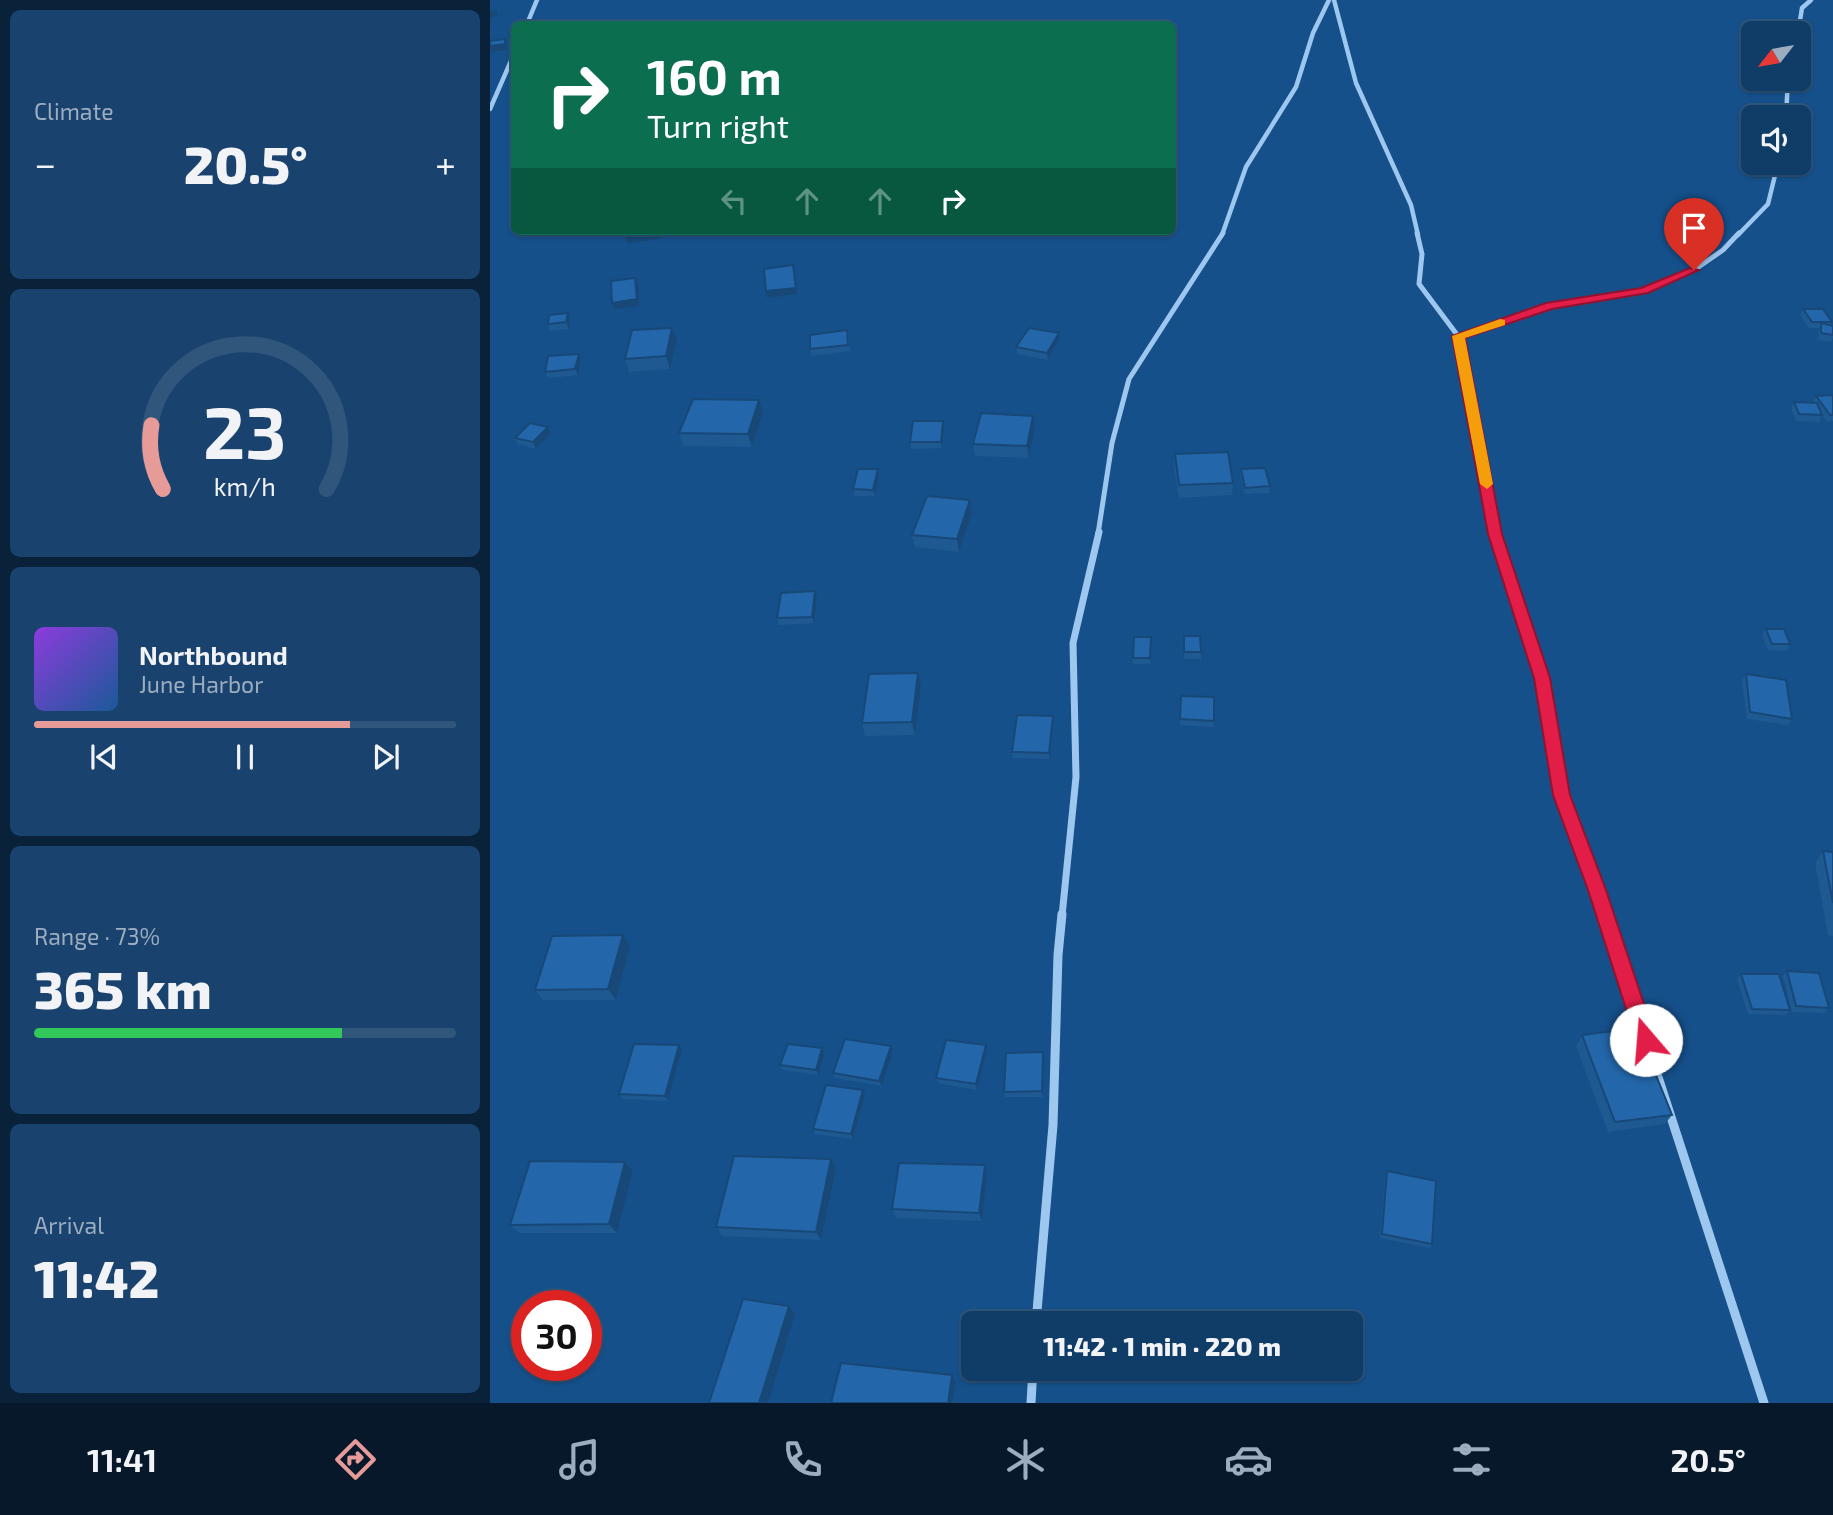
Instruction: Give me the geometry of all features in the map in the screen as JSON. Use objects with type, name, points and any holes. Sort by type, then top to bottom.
[{"type":"street","points":[[528,21],[537,0]]},
{"type":"street","points":[[1331,0],[1356,83],[1411,205],[1422,254],[1419,284],[1458,336],[1495,534],[1542,678],[1561,795],[1597,890],[1764,1403]]},
{"type":"street","points":[[1037,1311],[1053,1125],[1058,955],[1076,777],[1073,643],[1102,520],[1112,443],[1129,379],[1221,239],[1246,167],[1296,87],[1313,33],[1331,0]]},
{"type":"street","points":[[1800,21],[1802,8],[1811,0]]},
{"type":"street","points":[[490,109],[511,61]]},
{"type":"street","points":[[1458,336],[1550,306],[1644,291],[1694,270],[1723,250],[1768,204],[1775,175]]},
{"type":"street","points":[[1031,1403],[1032,1381]]},
{"type":"building","points":[[505,39],[505,44],[490,46],[490,41]]},
{"type":"building","points":[[793,265],[796,288],[766,291],[764,269]]},
{"type":"building","points":[[635,278],[637,299],[612,303],[611,281]]},
{"type":"building","points":[[1803,309],[1823,309],[1832,322],[1812,322]]},
{"type":"building","points":[[568,313],[566,322],[548,324],[549,315]]},
{"type":"building","points":[[1821,323],[1833,326],[1833,335],[1821,333]]},
{"type":"building","points":[[672,328],[666,356],[625,359],[632,330]]},
{"type":"building","points":[[1029,328],[1059,333],[1047,353],[1016,347]]},
{"type":"building","points":[[847,330],[848,345],[810,349],[810,335]]},
{"type":"building","points":[[579,354],[575,369],[545,372],[548,356]]},
{"type":"building","points":[[1833,395],[1833,415],[1830,415],[1816,396]]},
{"type":"building","points":[[693,399],[759,400],[748,434],[679,433]]},
{"type":"building","points":[[1794,402],[1817,403],[1822,415],[1799,414]]},
{"type":"building","points":[[981,413],[1033,416],[1027,446],[973,444]]},
{"type":"building","points":[[913,421],[943,421],[941,442],[910,442]]},
{"type":"building","points":[[530,423],[548,427],[533,442],[515,438]]},
{"type":"building","points":[[1228,452],[1233,483],[1179,485],[1175,454]]},
{"type":"building","points":[[1265,468],[1270,486],[1245,488],[1241,469]]},
{"type":"building","points":[[858,469],[878,469],[873,490],[853,489]]},
{"type":"building","points":[[927,496],[970,500],[957,539],[912,535]]},
{"type":"building","points":[[815,591],[812,617],[777,618],[781,593]]},
{"type":"building","points":[[1766,629],[1784,629],[1790,644],[1772,644]]},
{"type":"building","points":[[1184,636],[1200,636],[1201,652],[1184,652]]},
{"type":"building","points":[[1134,637],[1151,637],[1150,658],[1133,658]]},
{"type":"building","points":[[918,673],[912,722],[862,723],[869,674]]},
{"type":"building","points":[[1746,674],[1786,680],[1792,719],[1750,712]]},
{"type":"building","points":[[1181,696],[1214,697],[1214,721],[1180,719]]},
{"type":"building","points":[[1017,715],[1053,716],[1049,753],[1012,752]]},
{"type":"building","points":[[1823,851],[1833,852],[1833,903]]},
{"type":"building","points":[[623,935],[608,989],[535,990],[552,936]]},
{"type":"building","points":[[1787,971],[1819,973],[1829,1008],[1796,1006]]},
{"type":"building","points":[[1741,974],[1779,974],[1790,1010],[1752,1009]]},
{"type":"building","points":[[1637,1028],[1672,1115],[1615,1122],[1582,1035]]},
{"type":"building","points":[[845,1039],[891,1046],[879,1081],[833,1073]]},
{"type":"building","points":[[946,1040],[986,1045],[976,1084],[936,1078]]},
{"type":"building","points":[[634,1044],[679,1045],[665,1096],[619,1094]]},
{"type":"building","points":[[788,1044],[822,1048],[816,1070],[780,1065]]},
{"type":"building","points":[[1043,1052],[1042,1091],[1004,1092],[1006,1053]]},
{"type":"building","points":[[826,1085],[863,1090],[851,1134],[813,1129]]},
{"type":"building","points":[[734,1156],[831,1159],[816,1232],[716,1227]]},
{"type":"building","points":[[530,1161],[625,1162],[609,1224],[510,1225]]},
{"type":"building","points":[[899,1163],[985,1165],[979,1213],[892,1209]]},
{"type":"building","points":[[1387,1171],[1436,1181],[1432,1244],[1382,1234]]},
{"type":"building","points":[[743,1299],[789,1306],[759,1403],[709,1403]]},
{"type":"building","points":[[841,1363],[952,1375],[948,1403],[831,1403]]},
{"type":"slow traffic","points":[[1487,484],[1458,336],[1500,322]]},
{"type":"route","points":[[1646,1040],[1597,890],[1561,795],[1542,678],[1495,534],[1458,336],[1550,306],[1644,291],[1694,270]]}]
